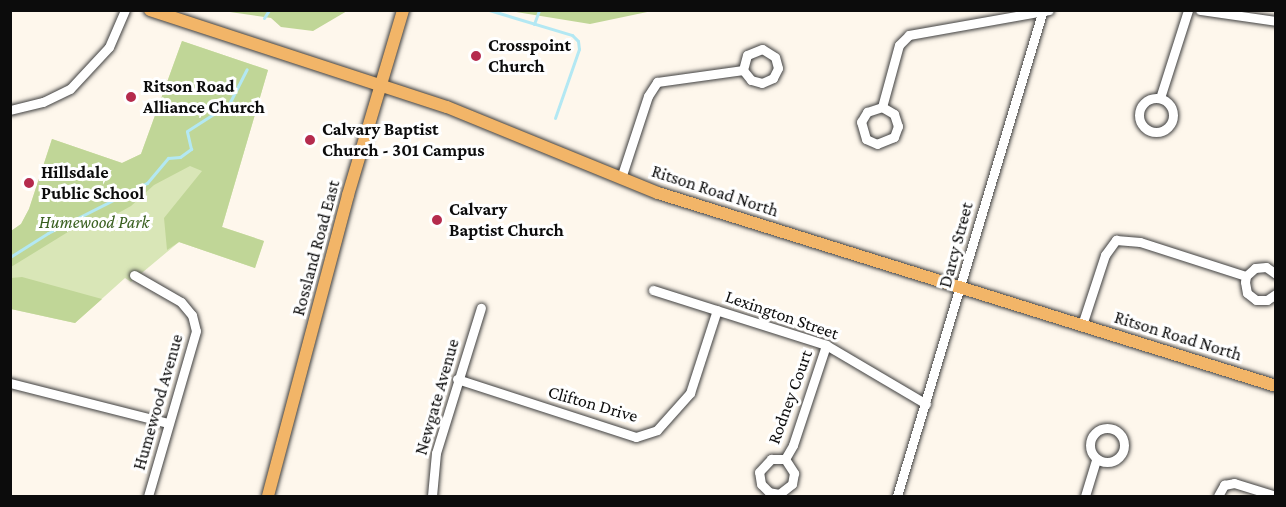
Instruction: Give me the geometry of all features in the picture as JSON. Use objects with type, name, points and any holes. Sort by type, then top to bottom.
[{"type":"main road","name":"Ritson Road North","points":[[150,10],[380,83],[621,178],[961,289],[1275,386]]},
{"type":"main road","name":"Rossland Road East","points":[[268,496],[380,83],[403,10]]},
{"type":"street","points":[[10,110],[43,102],[70,89],[109,47],[125,10]]},
{"type":"street","points":[[1160,98],[1188,10]]},
{"type":"street","points":[[1200,10],[1275,21]]},
{"type":"street","points":[[882,107],[902,39],[1045,11]]},
{"type":"street","name":"Darcy Street","points":[[899,492],[1045,11]]},
{"type":"street","points":[[621,178],[648,96],[657,82],[743,70]]},
{"type":"street","points":[[882,107],[894,114],[898,126],[889,141],[877,144],[866,139],[861,122],[867,112],[882,107]]},
{"type":"street","points":[[1082,325],[1105,255],[1116,240],[1140,242],[1246,276]]},
{"type":"street","points":[[1246,276],[1260,267],[1275,274]]},
{"type":"street","name":"Humewood Avenue","points":[[134,275],[181,302],[192,315],[196,331],[148,496]]},
{"type":"street","points":[[1246,276],[1245,288],[1251,297],[1262,301],[1275,294]]},
{"type":"street","name":"Lexington Street","points":[[652,290],[826,345],[926,404]]},
{"type":"street","name":"Newgate Avenue","points":[[432,496],[436,453],[457,379],[481,308]]},
{"type":"street","name":"Clifton Drive","points":[[457,379],[636,437],[657,430],[690,393],[717,310]]},
{"type":"street","name":"Rodney Court","points":[[784,459],[793,445],[826,345]]},
{"type":"street","points":[[10,383],[168,423]]},
{"type":"street","points":[[1085,496],[1096,459]]},
{"type":"street","points":[[1218,496],[1224,485],[1234,483],[1275,496]]},
{"type":"green space","points":[[510,10],[652,11],[590,24]]},
{"type":"green space","points":[[223,11],[347,11],[313,31],[281,27],[271,18]]},
{"type":"green space","name":"Humewood Park","points":[[182,41],[268,70],[222,227],[264,241],[255,268],[179,242],[131,282],[125,278],[75,323],[11,309],[11,231],[21,224],[29,209],[52,139],[122,163],[141,154]]},
{"type":"green space","name":"Humewood Park","points":[[182,41],[268,70],[222,227],[264,241],[255,268],[179,242],[167,250],[164,218],[202,171],[190,166],[154,185],[131,206],[104,221],[81,224],[11,267],[11,231],[21,224],[29,209],[52,139],[122,163],[141,154]]},
{"type":"green space","points":[[22,277],[102,299],[75,323],[11,309],[11,278]]},
{"type":"waterway","points":[[264,18],[269,10]]},
{"type":"waterway","points":[[489,10],[572,35],[578,41],[579,49],[555,118]]},
{"type":"waterway","points":[[534,24],[539,10]]},
{"type":"waterway","points":[[10,257],[48,233],[147,183],[168,158],[180,157],[191,149],[187,131],[229,104],[247,69]]},
{"type":"place","name":"Crosspoint Church","points":[[476,56]]},
{"type":"place","name":"Ritson Road Alliance Church","points":[[131,97]]},
{"type":"place","name":"Calvary Baptist Church - 301 Campus","points":[[310,140]]},
{"type":"place","name":"Hillsdale Public School","points":[[29,183]]},
{"type":"place","name":"Calvary Baptist Church","points":[[437,220]]}]
